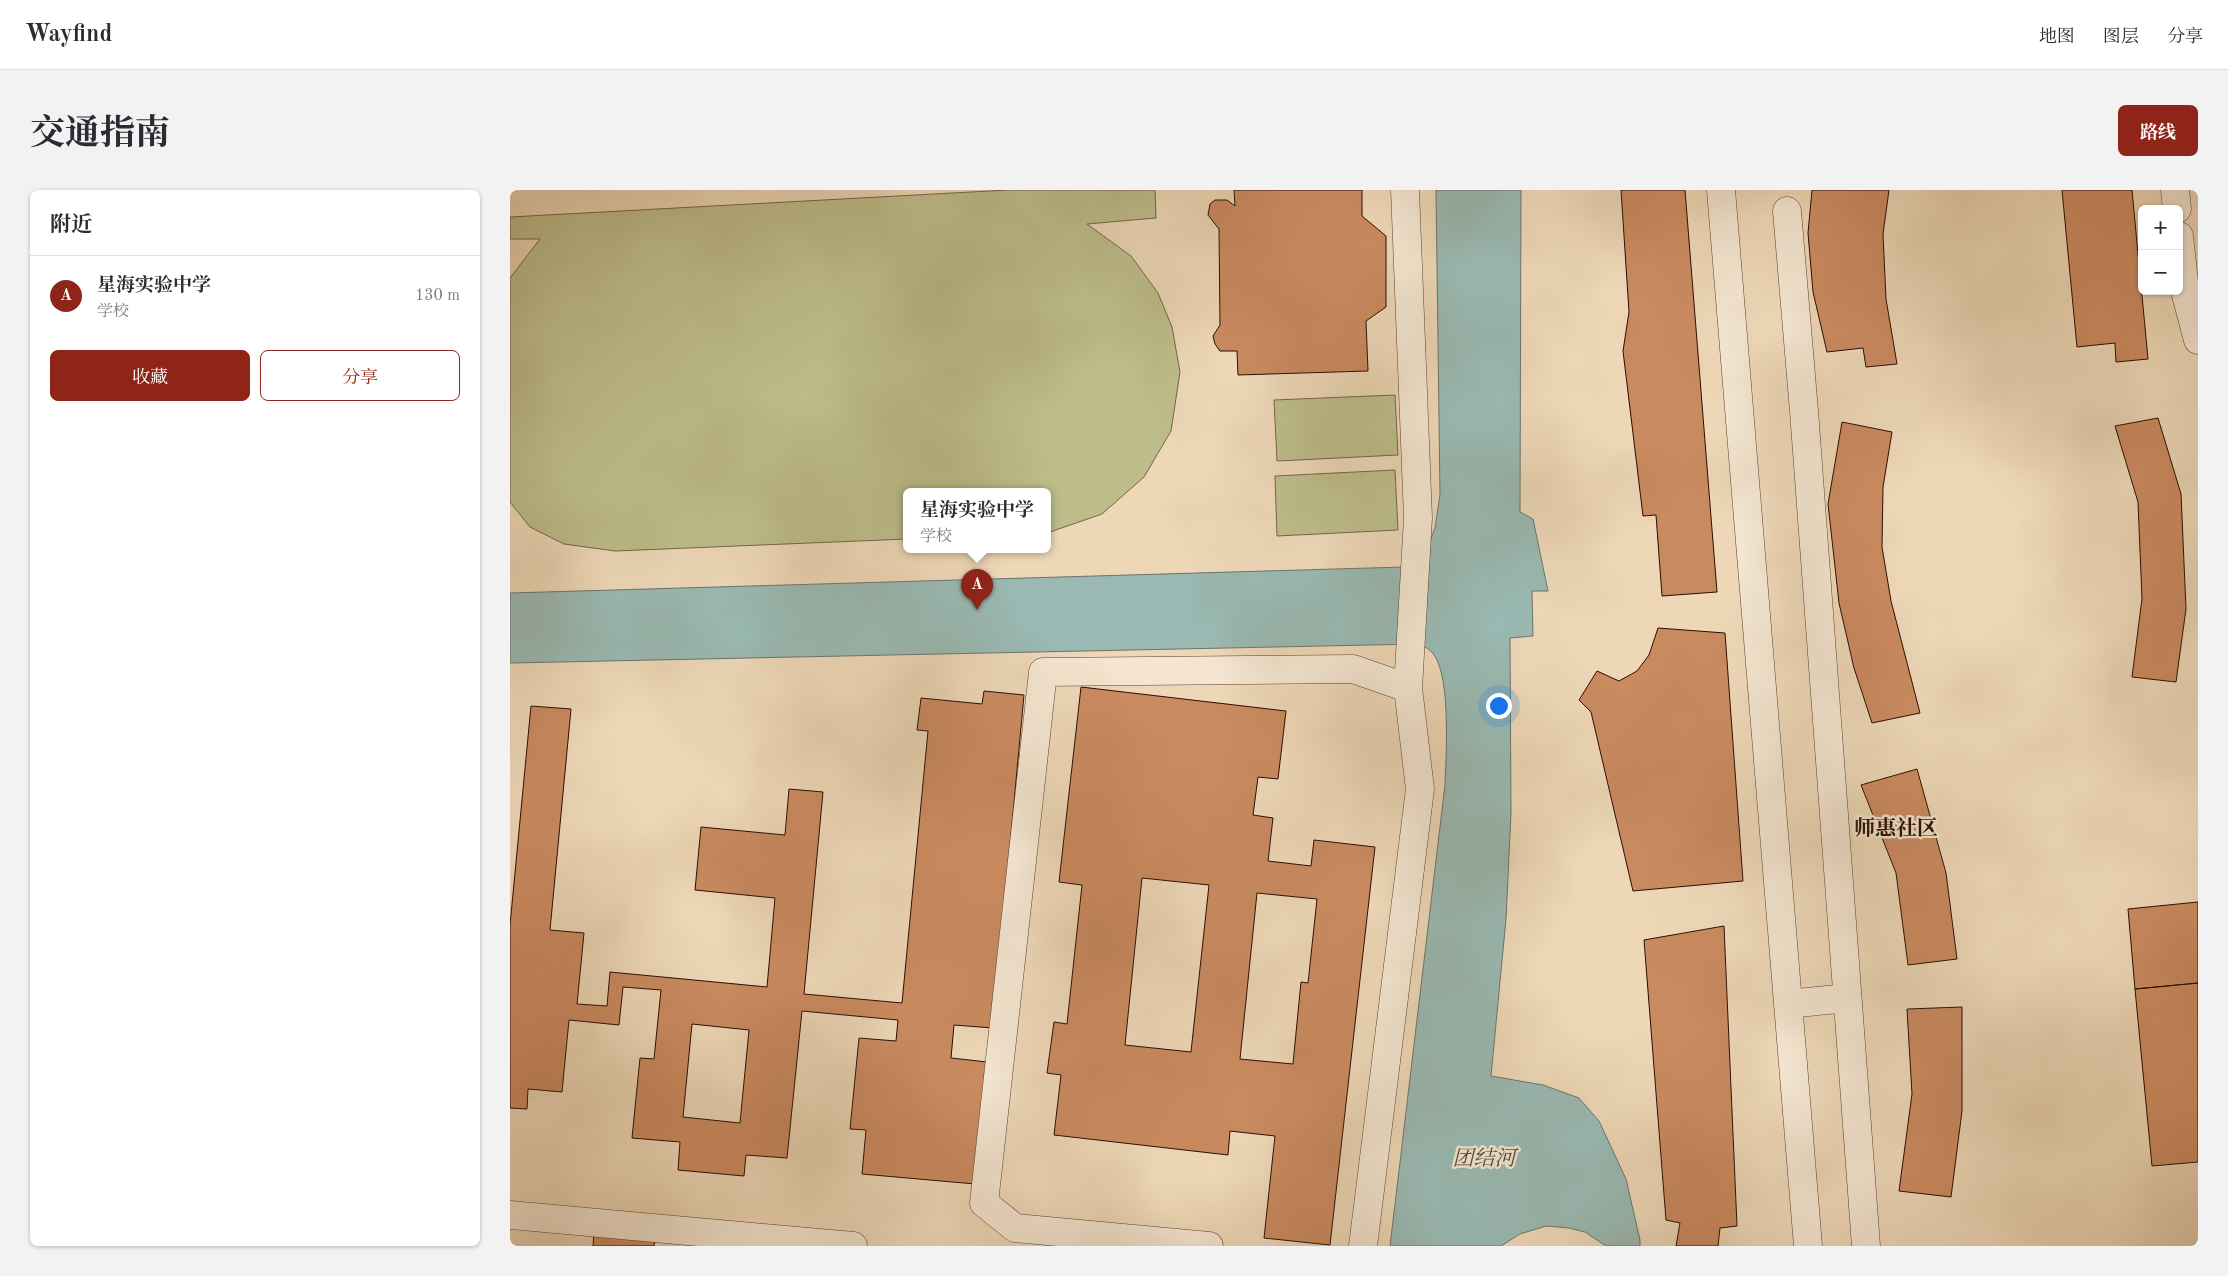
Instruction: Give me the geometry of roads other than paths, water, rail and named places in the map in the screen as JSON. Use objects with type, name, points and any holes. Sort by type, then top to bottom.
[{"type":"street","points":[[1363,1246],[1420,789],[1408,688],[1418,518],[1404,190]]},
{"type":"street","points":[[1721,190],[1808,1246]]},
{"type":"street","points":[[2175,190],[2177,205]]},
{"type":"street","points":[[1787,211],[1866,1246]]},
{"type":"street","points":[[2181,250],[2185,291],[2198,340]]},
{"type":"street","points":[[1209,1246],[1016,1228],[984,1202],[1044,672],[1353,669],[1408,688]]},
{"type":"street","points":[[1788,1004],[1847,998]]},
{"type":"street","points":[[510,1215],[853,1246]]},
{"type":"water","name":"团结河","points":[[1436,190],[1521,190],[1520,512],[1533,519],[1548,591],[1532,591],[1533,636],[1510,638],[1511,813],[1506,919],[1491,1076],[1543,1085],[1579,1098],[1599,1121],[1626,1179],[1640,1246],[1606,1246],[1585,1232],[1569,1228],[1546,1226],[1520,1234],[1501,1246],[1390,1246],[1445,785],[1446,718],[1443,681],[1434,655],[1425,647],[1418,644],[510,663],[510,593],[1404,567],[1425,553],[1435,528],[1440,495]]},
{"type":"place","name":"星海实验中学","points":[[977,610]]},
{"type":"district","name":"师惠社区","points":[[1896,829]]}]
